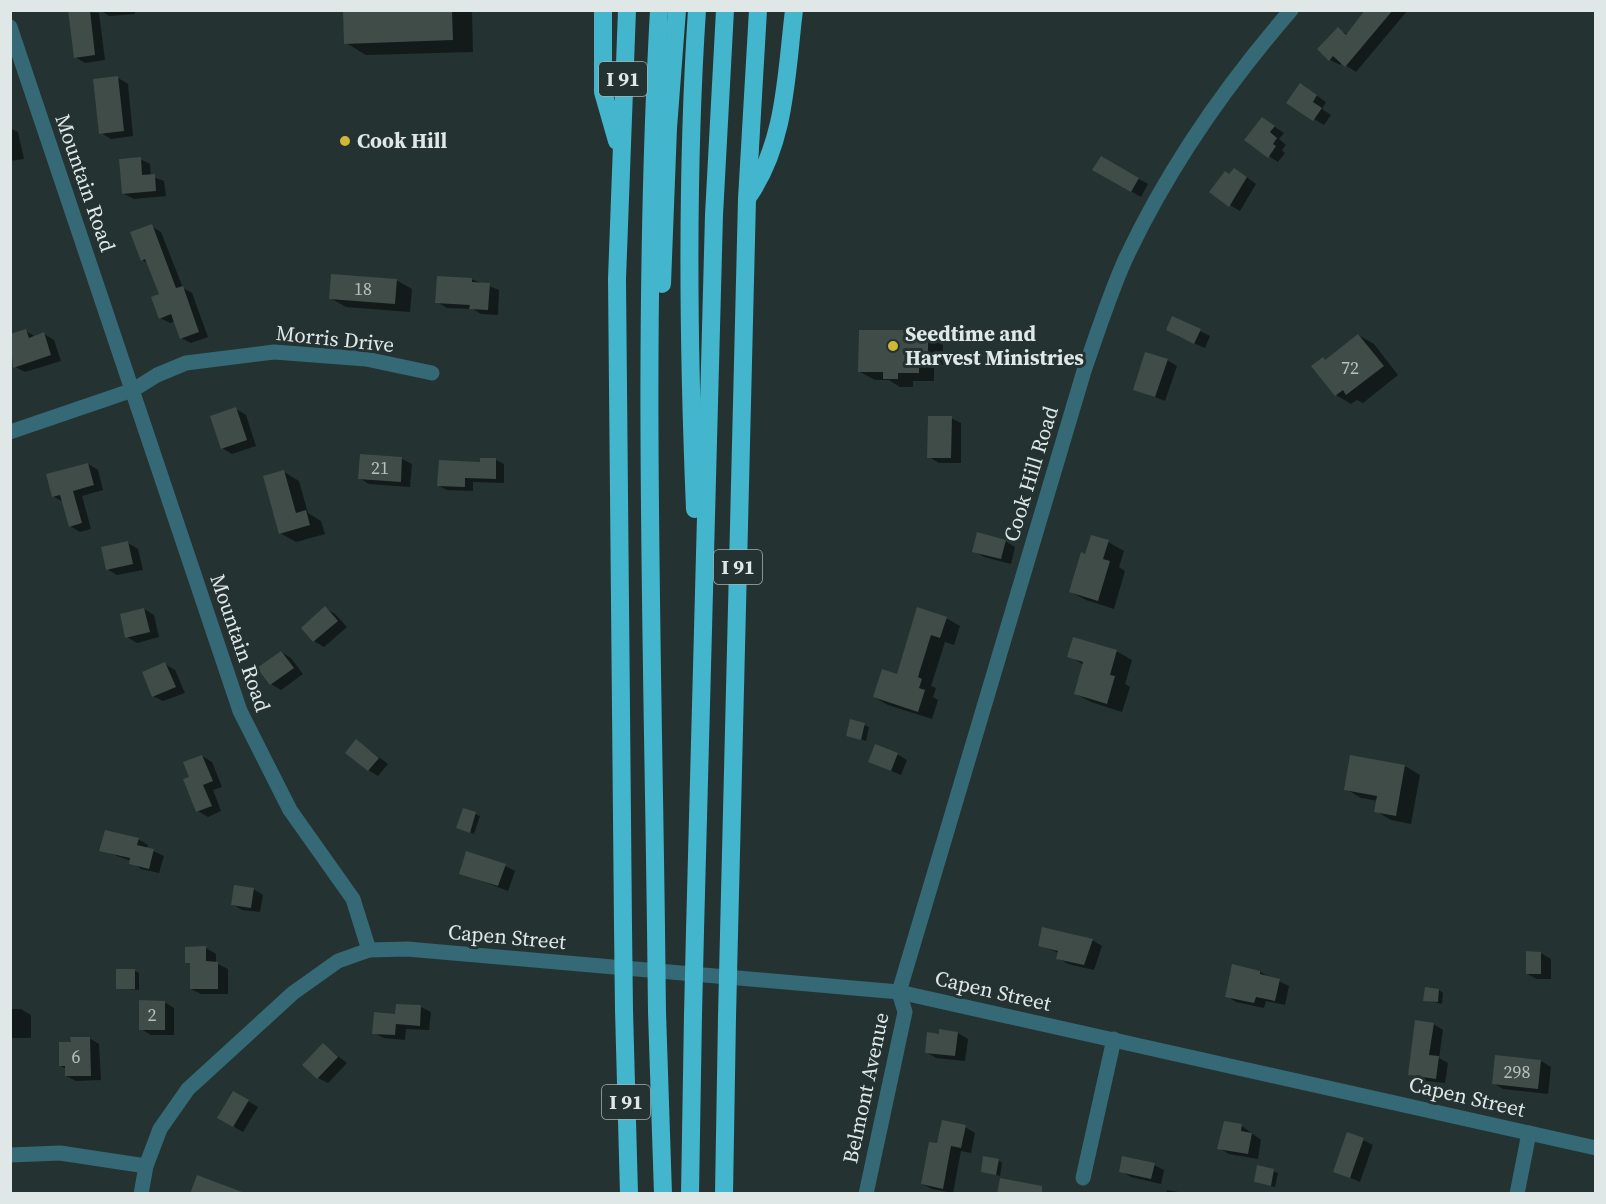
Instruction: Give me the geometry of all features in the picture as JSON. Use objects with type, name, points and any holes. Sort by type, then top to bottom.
[{"type":"highway","points":[[603,10],[603,92],[608,118],[620,148]]},
{"type":"highway","name":"I 91","points":[[627,10],[620,148],[617,386],[624,1010],[629,1194]]},
{"type":"highway","points":[[659,10],[650,268],[657,1012],[663,1194]]},
{"type":"highway","points":[[652,589],[659,493],[664,201],[677,10]]},
{"type":"highway","points":[[697,10],[690,166],[689,338],[703,646]]},
{"type":"highway","points":[[690,1194],[714,215],[725,10]]},
{"type":"highway","name":"I 91","points":[[724,1194],[747,199],[758,10]]},
{"type":"highway","points":[[747,199],[765,168],[778,132],[794,10]]},
{"type":"street","name":"Cook Hill Road","points":[[899,992],[1084,371],[1105,310],[1125,260],[1187,148],[1258,48],[1291,10]]},
{"type":"street","name":"Mountain Road","points":[[10,27],[240,711],[290,810],[353,899],[369,950]]},
{"type":"street","name":"Morris Drive","points":[[10,432],[133,390],[157,375],[186,363],[274,352],[366,359],[432,373]]},
{"type":"street","name":"Capen Street","points":[[369,950],[407,949],[899,992],[1596,1148]]},
{"type":"street","points":[[141,1194],[146,1167],[159,1129],[188,1089],[293,993],[338,961],[369,950]]},
{"type":"street","name":"Belmont Avenue","points":[[866,1194],[905,1012],[899,992]]},
{"type":"street","points":[[1083,1178],[1114,1039]]},
{"type":"street","points":[[1517,1194],[1529,1133]]},
{"type":"street","points":[[10,1155],[60,1153],[146,1167]]},
{"type":"building","points":[[68,10],[90,10],[95,55],[74,58]]},
{"type":"building","points":[[343,10],[452,10],[453,40],[344,44]]},
{"type":"building","points":[[1365,10],[1393,10],[1345,67],[1333,56],[1329,61],[1317,49],[1338,27],[1346,35]]},
{"type":"building","points":[[118,76],[124,131],[99,134],[93,79]]},
{"type":"building","points":[[1300,83],[1317,95],[1313,102],[1322,108],[1313,121],[1286,103]]},
{"type":"building","points":[[1262,117],[1275,126],[1270,132],[1277,138],[1273,144],[1276,146],[1268,158],[1244,140]]},
{"type":"building","points":[[1101,156],[1139,178],[1131,192],[1092,170]]},
{"type":"building","points":[[141,157],[142,175],[155,174],[156,191],[122,194],[119,159]]},
{"type":"building","points":[[1234,168],[1247,177],[1229,207],[1209,192],[1225,171],[1229,174]]},
{"type":"building","points":[[152,224],[176,288],[183,286],[199,332],[180,339],[171,314],[159,319],[151,297],[159,294],[145,259],[141,261],[130,232]]},
{"type":"building","points":[[331,274],[397,279],[395,304],[329,299]]},
{"type":"building","points":[[437,276],[472,278],[472,282],[490,283],[488,310],[469,309],[470,305],[435,303]]},
{"type":"building","points":[[1172,316],[1201,329],[1194,344],[1166,330]]},
{"type":"building","points":[[26,329],[29,338],[44,332],[51,355],[13,368],[10,334]]},
{"type":"building","name":"Seedtime and Harvest Ministries","points":[[859,330],[919,330],[919,334],[928,334],[928,357],[919,357],[919,373],[898,373],[898,379],[883,379],[883,372],[858,372]]},
{"type":"building","points":[[1358,334],[1384,366],[1346,395],[1343,390],[1335,396],[1311,366],[1323,357],[1325,360]]},
{"type":"building","points":[[1145,352],[1168,359],[1155,397],[1133,390]]},
{"type":"building","points":[[236,407],[247,440],[221,449],[210,416]]},
{"type":"building","points":[[928,416],[952,416],[951,458],[927,458]]},
{"type":"building","points":[[360,454],[402,457],[401,482],[358,479]]},
{"type":"building","points":[[480,458],[496,458],[496,479],[465,478],[465,487],[437,486],[439,460],[480,462]]},
{"type":"building","points":[[88,463],[94,485],[73,491],[82,523],[69,527],[60,495],[52,497],[46,474]]},
{"type":"building","points":[[284,470],[296,513],[306,510],[310,525],[279,534],[263,476]]},
{"type":"building","points":[[977,532],[1006,540],[1001,559],[972,552]]},
{"type":"building","points":[[1091,535],[1109,540],[1103,559],[1110,561],[1098,601],[1069,592],[1081,552],[1085,554]]},
{"type":"building","points":[[128,541],[133,564],[106,570],[101,547]]},
{"type":"building","points":[[325,606],[338,621],[313,642],[301,628]]},
{"type":"building","points":[[917,607],[947,617],[940,638],[931,635],[918,677],[922,679],[919,688],[925,690],[918,712],[873,697],[882,669],[897,674]]},
{"type":"building","points":[[144,608],[150,632],[125,638],[120,614]]},
{"type":"building","points":[[1073,637],[1117,650],[1110,675],[1115,676],[1107,704],[1074,694],[1083,662],[1067,657]]},
{"type":"building","points":[[281,651],[294,668],[270,685],[257,668]]},
{"type":"building","points":[[165,662],[176,687],[152,697],[142,672]]},
{"type":"building","points":[[850,719],[865,723],[861,740],[846,736]]},
{"type":"building","points":[[356,739],[379,758],[368,771],[345,753]]},
{"type":"building","points":[[875,744],[898,753],[891,771],[868,762]]},
{"type":"building","points":[[202,755],[213,781],[203,785],[212,806],[196,812],[183,779],[189,777],[183,762]]},
{"type":"building","points":[[1350,755],[1405,765],[1396,816],[1374,812],[1377,796],[1344,790]]},
{"type":"building","points":[[463,808],[476,812],[470,833],[456,828]]},
{"type":"building","points":[[105,830],[139,838],[137,845],[154,849],[149,869],[129,864],[130,858],[99,851]]},
{"type":"building","points":[[466,851],[506,864],[498,886],[459,874]]},
{"type":"building","points":[[234,885],[254,888],[251,908],[231,905]]},
{"type":"building","points":[[1042,927],[1093,939],[1084,965],[1056,959],[1058,951],[1038,946]]},
{"type":"building","points":[[206,946],[206,961],[218,962],[218,989],[190,989],[190,963],[185,963],[185,947]]},
{"type":"building","points":[[1526,951],[1541,952],[1541,974],[1526,974]]},
{"type":"building","points":[[1232,964],[1280,979],[1275,1001],[1256,997],[1254,1003],[1225,997]]},
{"type":"building","points":[[116,969],[135,969],[135,989],[116,989]]},
{"type":"building","points":[[1425,987],[1439,989],[1438,1002],[1423,1001]]},
{"type":"building","points":[[139,1000],[165,1001],[165,1030],[139,1030]]},
{"type":"building","points":[[396,1004],[421,1005],[420,1026],[396,1024],[395,1035],[372,1034],[374,1012],[395,1014]]},
{"type":"building","points":[[1415,1020],[1434,1023],[1429,1055],[1439,1056],[1436,1079],[1408,1075]]},
{"type":"building","points":[[939,1029],[958,1032],[955,1056],[925,1053],[927,1032],[939,1034]]},
{"type":"building","points":[[70,1037],[90,1037],[91,1076],[65,1076],[65,1066],[59,1066],[59,1042],[71,1042]]},
{"type":"building","points":[[323,1043],[338,1057],[317,1079],[302,1065]]},
{"type":"building","points":[[1495,1055],[1541,1060],[1538,1089],[1492,1084]]},
{"type":"building","points":[[233,1091],[249,1100],[233,1127],[217,1118]]},
{"type":"building","points":[[942,1120],[966,1125],[961,1148],[951,1146],[943,1189],[921,1184],[929,1142],[937,1143]]},
{"type":"building","points":[[1224,1121],[1242,1124],[1241,1131],[1252,1133],[1248,1154],[1217,1149]]},
{"type":"building","points":[[1347,1132],[1364,1138],[1350,1178],[1333,1172]]},
{"type":"building","points":[[983,1156],[999,1159],[996,1175],[981,1172]]},
{"type":"building","points":[[1122,1156],[1155,1163],[1151,1179],[1119,1172]]},
{"type":"building","points":[[1257,1165],[1274,1169],[1271,1186],[1254,1182]]},
{"type":"building","points":[[197,1175],[242,1192],[242,1194],[190,1194]]},
{"type":"building","points":[[1000,1178],[1042,1186],[1042,1194],[997,1194]]},
{"type":"place","name":"Cook Hill","points":[[345,141]]},
{"type":"place","name":"Seedtime and Harvest Ministries","points":[[893,346]]}]
